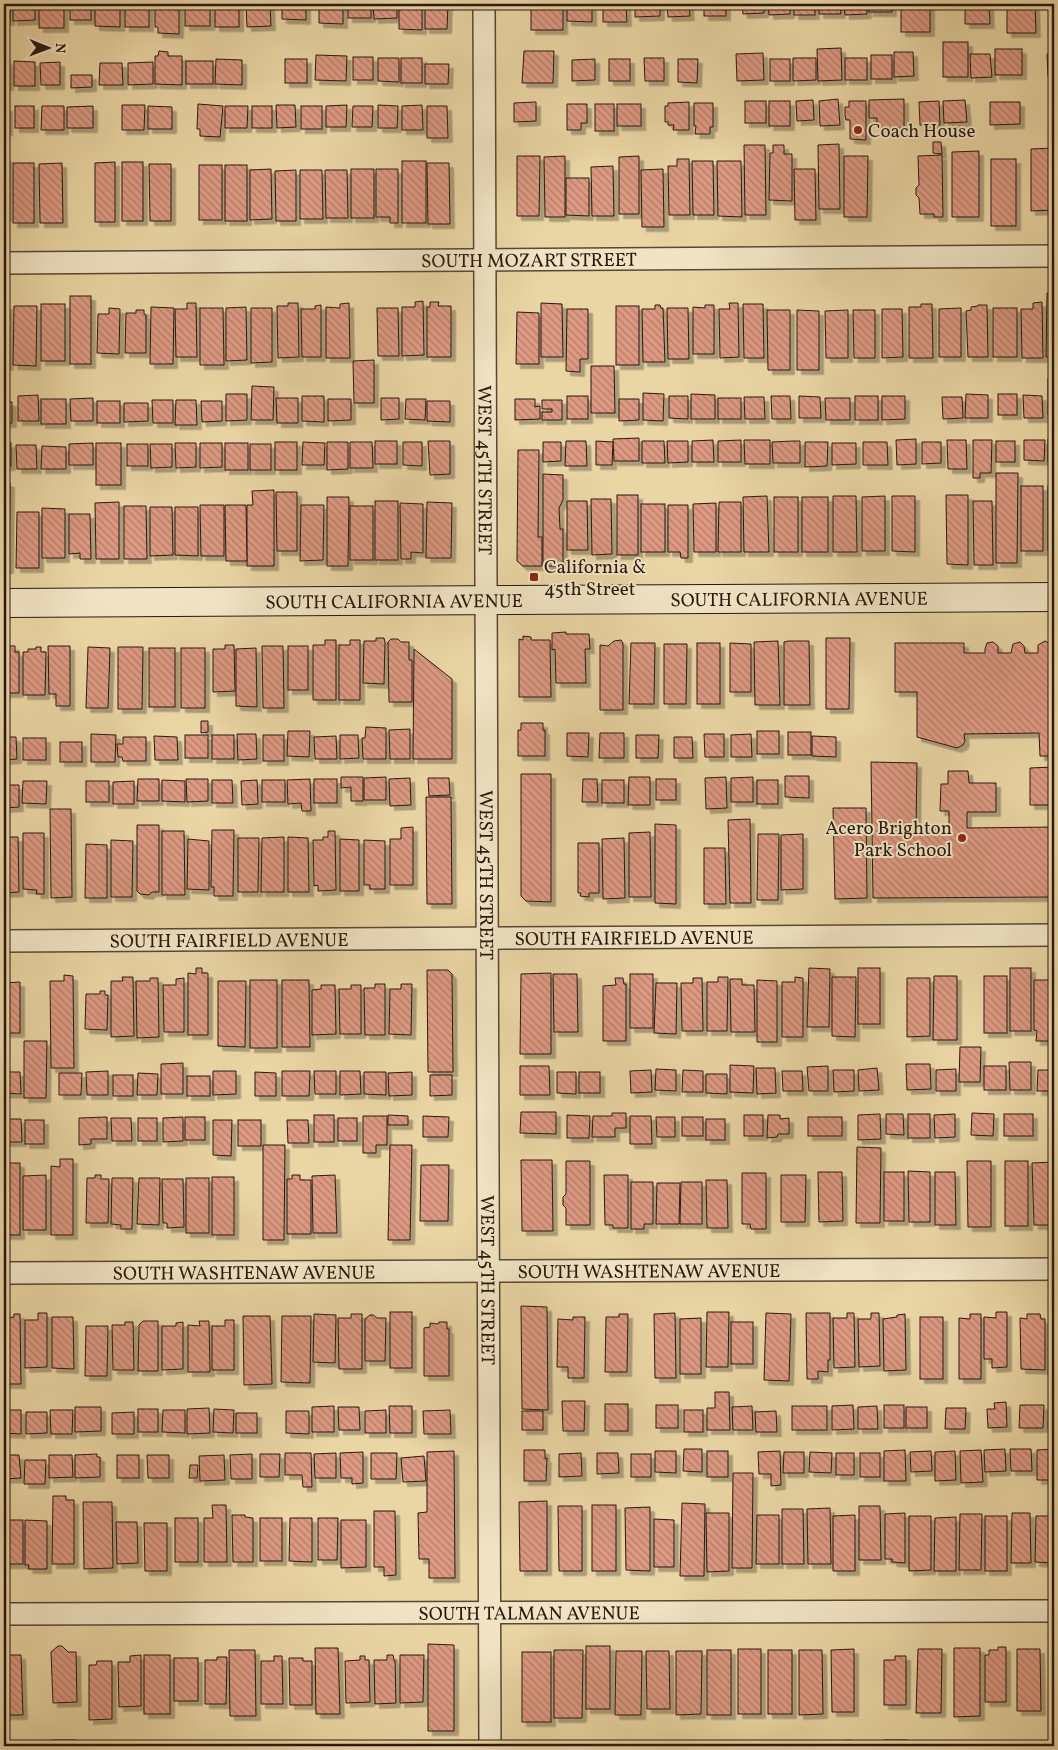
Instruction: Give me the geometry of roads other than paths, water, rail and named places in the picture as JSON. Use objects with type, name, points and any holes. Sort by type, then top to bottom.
[{"type":"main road","name":"SOUTH CALIFORNIA AVENUE","points":[[4,604],[1054,597]]},
{"type":"street","name":"WEST 45TH STREET","points":[[484,4],[490,1746]]},
{"type":"street","name":"SOUTH MOZART STREET","points":[[4,263],[1054,256]]},
{"type":"street","name":"SOUTH FAIRFIELD AVENUE","points":[[4,940],[1054,935]]},
{"type":"street","name":"SOUTH WASHTENAW AVENUE","points":[[4,1273],[1054,1269]]},
{"type":"street","name":"SOUTH TALMAN AVENUE","points":[[4,1614],[1054,1611]]},
{"type":"place","name":"Coach House","points":[[858,130]]},
{"type":"place","name":"California & 45th Street","points":[[534,577]]},
{"type":"place","name":"Acero Brighton Park School","points":[[962,838]]}]
